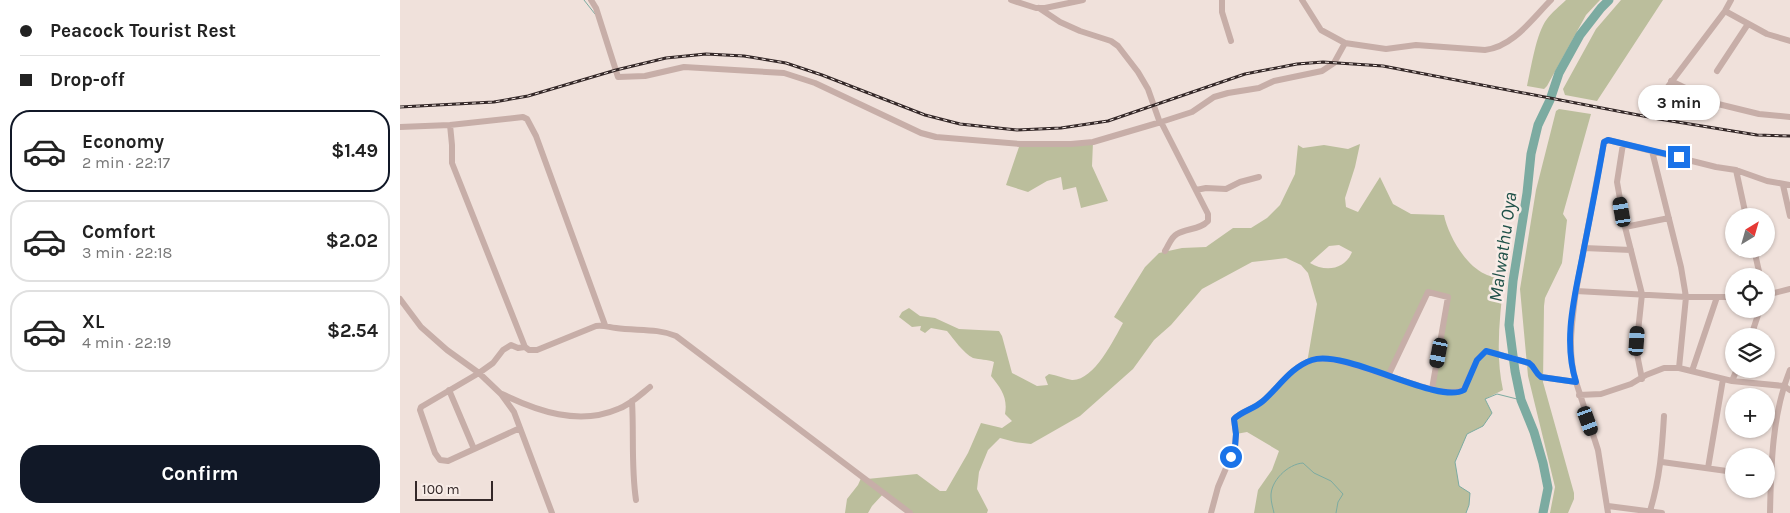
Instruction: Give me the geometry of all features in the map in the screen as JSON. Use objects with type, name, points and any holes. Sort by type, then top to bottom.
[{"type":"street","points":[[591,0],[596,8],[618,77],[644,76],[684,67],[784,73],[815,83],[921,133],[936,137],[1020,144],[1093,142],[1161,122],[1192,112],[1214,97],[1259,88],[1274,81],[1322,71],[1334,63],[1345,43]]},
{"type":"street","points":[[1011,0],[1039,8],[1060,22],[1111,42],[1118,46],[1138,72],[1208,214],[1208,221],[1204,226],[1176,234],[1166,251]]},
{"type":"street","points":[[1039,8],[1083,0]]},
{"type":"street","points":[[1222,0],[1222,12],[1231,41]]},
{"type":"street","points":[[1302,0],[1321,30],[1345,43],[1386,49],[1416,45],[1475,50],[1496,49],[1512,39],[1551,0]]},
{"type":"street","points":[[1650,109],[1725,11],[1731,0]]},
{"type":"street","points":[[1725,11],[1767,34],[1790,41]]},
{"type":"street","points":[[1717,71],[1748,24]]},
{"type":"street","points":[[1671,80],[1718,104],[1752,113],[1790,116]]},
{"type":"street","points":[[400,127],[450,125],[523,117],[527,119],[536,136],[606,325]]},
{"type":"street","points":[[450,125],[452,163],[525,347],[529,350],[537,350],[596,326],[606,325],[615,328],[665,332],[676,336],[910,513]]},
{"type":"street","points":[[1662,513],[1608,509],[1598,450],[1571,361],[1570,331],[1576,291],[1604,142],[1608,140],[1716,167],[1736,170],[1787,185],[1790,216]]},
{"type":"street","points":[[1623,144],[1617,182],[1625,227],[1642,294],[1637,341],[1637,354],[1642,379]]},
{"type":"street","points":[[1652,151],[1681,267],[1686,297],[1679,368]]},
{"type":"street","points":[[1736,170],[1744,208]]},
{"type":"street","points":[[1196,190],[1206,188],[1226,189],[1240,182],[1259,177]]},
{"type":"street","points":[[1625,227],[1668,218]]},
{"type":"street","points":[[1584,248],[1631,250]]},
{"type":"street","points":[[1775,293],[1790,290]]},
{"type":"street","points":[[1576,291],[1686,297],[1725,297]]},
{"type":"street","points":[[1388,376],[1428,292],[1448,297],[1432,389]]},
{"type":"street","points":[[1692,371],[1717,297]]},
{"type":"street","points":[[400,299],[421,327],[447,350],[479,373],[501,394],[514,412],[552,513]]},
{"type":"street","points":[[520,428],[448,461],[440,460],[435,453],[420,410],[421,407],[493,363],[503,350],[511,345],[518,348],[525,347]]},
{"type":"street","points":[[1211,513],[1218,487],[1235,447],[1234,419],[1262,402],[1282,380],[1313,360],[1336,360],[1432,389],[1453,392],[1464,390],[1477,360],[1486,351],[1523,360],[1533,365],[1537,374],[1541,377],[1576,382]]},
{"type":"street","points":[[1580,395],[1601,394],[1631,384],[1646,375],[1664,368],[1679,368],[1732,381],[1787,388]]},
{"type":"street","points":[[1773,448],[1790,370]]},
{"type":"street","points":[[1708,468],[1723,379]]},
{"type":"street","points":[[501,394],[552,414],[585,417],[619,409],[650,387]]},
{"type":"street","points":[[449,390],[474,449]]},
{"type":"street","points":[[632,401],[636,500]]},
{"type":"street","points":[[1650,511],[1657,490],[1662,462],[1664,416]]},
{"type":"street","points":[[1662,462],[1725,471]]},
{"type":"street","points":[[1769,498],[1770,513]]},
{"type":"green space","points":[[1566,0],[1600,0],[1586,15],[1547,86],[1544,89],[1527,86],[1532,61],[1543,25],[1551,14]]},
{"type":"green space","points":[[1621,0],[1663,0],[1597,101],[1565,95],[1563,89],[1596,29]]},
{"type":"green space","points":[[1559,109],[1591,114],[1563,214],[1567,220],[1562,263],[1545,298],[1544,306],[1543,382],[1574,493],[1574,499],[1568,513],[1550,513],[1555,487],[1528,376],[1520,289],[1536,190],[1556,111]]},
{"type":"green space","points":[[1093,142],[1092,166],[1108,201],[1081,208],[1076,187],[1063,190],[1061,177],[1047,181],[1028,192],[1006,185],[1020,144]]},
{"type":"green space","points":[[1360,144],[1345,198],[1346,207],[1358,212],[1380,177],[1393,204],[1411,214],[1444,215],[1453,240],[1464,257],[1478,270],[1487,275],[1504,278],[1499,348],[1503,390],[1485,399],[1492,413],[1483,426],[1467,434],[1455,462],[1459,486],[1470,493],[1466,513],[1254,513],[1258,490],[1272,470],[1279,451],[1247,432],[1236,434],[1234,423],[1307,363],[1317,304],[1308,273],[1301,265],[1286,258],[1252,262],[1202,289],[1171,325],[1154,340],[1133,369],[1080,416],[1031,444],[1000,438],[988,450],[979,472],[977,489],[988,510],[987,513],[910,513],[884,493],[868,513],[845,513],[847,499],[858,485],[862,476],[867,479],[917,474],[940,491],[946,491],[968,453],[981,423],[1002,428],[1012,421],[1005,414],[1006,408],[1003,394],[991,376],[994,362],[969,356],[947,331],[931,328],[925,333],[920,330],[921,326],[912,327],[899,317],[902,312],[909,308],[920,316],[935,318],[959,329],[999,331],[1012,373],[1037,386],[1048,385],[1045,377],[1049,374],[1072,380],[1080,378],[1088,374],[1095,367],[1109,348],[1123,323],[1114,317],[1145,267],[1159,253],[1182,248],[1206,247],[1233,228],[1251,228],[1267,218],[1280,205],[1295,174],[1298,145],[1303,148],[1324,145],[1348,149]],"holes":[[[1339,245],[1352,252],[1345,263],[1334,268],[1322,268],[1310,263],[1329,246]],[[1429,292],[1449,299],[1432,389],[1388,376]]]},
{"type":"waterway","points":[[584,0],[595,14]]},
{"type":"waterway","name":"Malwathu Oya","points":[[1543,513],[1548,488],[1534,432],[1521,400],[1509,325],[1513,281],[1527,193],[1531,154],[1538,125],[1550,100],[1559,73],[1580,35],[1609,0]]},
{"type":"waterway","points":[[1466,513],[1470,493],[1459,486],[1455,462],[1467,434],[1483,426],[1492,413],[1485,399],[1497,394],[1521,400]]},
{"type":"waterway","points":[[1274,513],[1271,497],[1273,485],[1286,470],[1303,463],[1314,473],[1331,481],[1343,494],[1338,502],[1336,513]]},
{"type":"railway","points":[[400,107],[494,102],[528,96],[616,70],[666,58],[706,54],[744,56],[786,63],[925,115],[960,124],[1017,130],[1061,128],[1108,121],[1245,74],[1297,64],[1323,62],[1383,66],[1659,119],[1757,135],[1790,136]]},
{"type":"route","points":[[1231,457],[1235,447],[1234,419],[1262,402],[1282,380],[1313,360],[1336,360],[1435,390],[1460,392],[1464,390],[1477,360],[1486,351],[1523,360],[1533,365],[1537,374],[1541,377],[1576,382],[1571,361],[1570,331],[1604,142],[1608,140],[1679,157]]}]
